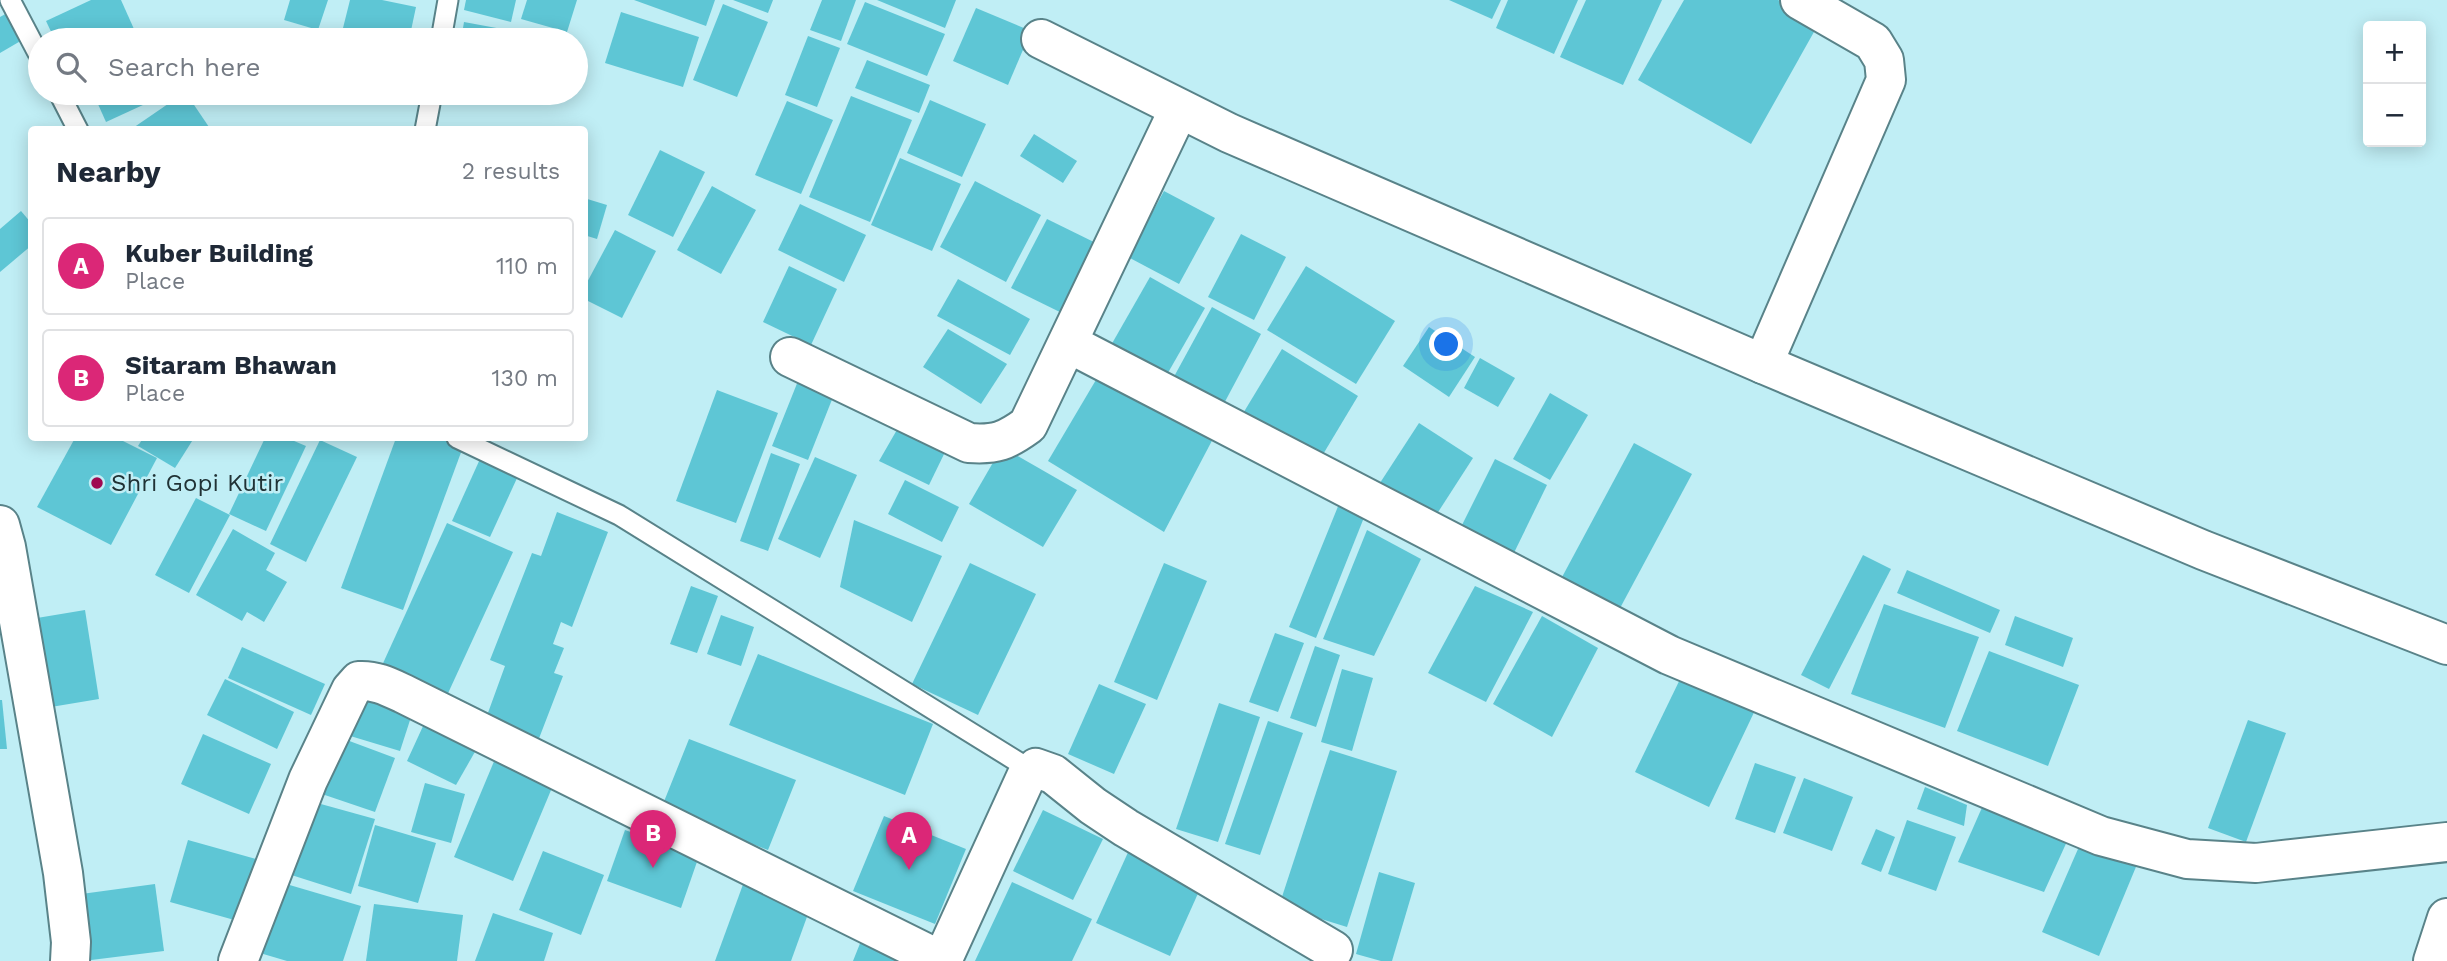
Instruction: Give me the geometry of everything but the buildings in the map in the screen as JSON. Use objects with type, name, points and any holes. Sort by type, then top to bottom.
[{"type":"street","points":[[1763,363],[1886,80],[1884,60],[1873,42],[1800,0]]},
{"type":"street","points":[[1041,39],[1229,133],[2203,550],[2447,645]]},
{"type":"street","points":[[790,357],[969,443],[989,445],[1009,439],[1028,425],[1179,110]]},
{"type":"street","points":[[1068,343],[1669,655],[2101,836],[2187,859],[2256,863],[2447,842]]},
{"type":"street","points":[[0,524],[63,873],[71,942],[70,961]]},
{"type":"street","points":[[238,961],[308,780],[351,690],[359,681],[381,683],[404,694],[942,961],[1026,777],[1031,771],[1041,768],[1126,828],[1334,950]]},
{"type":"street","points":[[2433,961],[2447,918]]},
{"type":"lane","points":[[10,0],[28,34]]},
{"type":"lane","points":[[443,28],[448,0]]},
{"type":"lane","points":[[65,105],[77,126]]},
{"type":"lane","points":[[426,126],[430,105]]},
{"type":"lane","points":[[463,441],[619,514],[1031,771]]},
{"type":"place","name":"Shri Gopi Kutir","points":[[97,483]]},
{"type":"place","name":"Sitaram Bhawan","points":[[653,868]]},
{"type":"place","name":"Kuber Building","points":[[909,870]]}]
